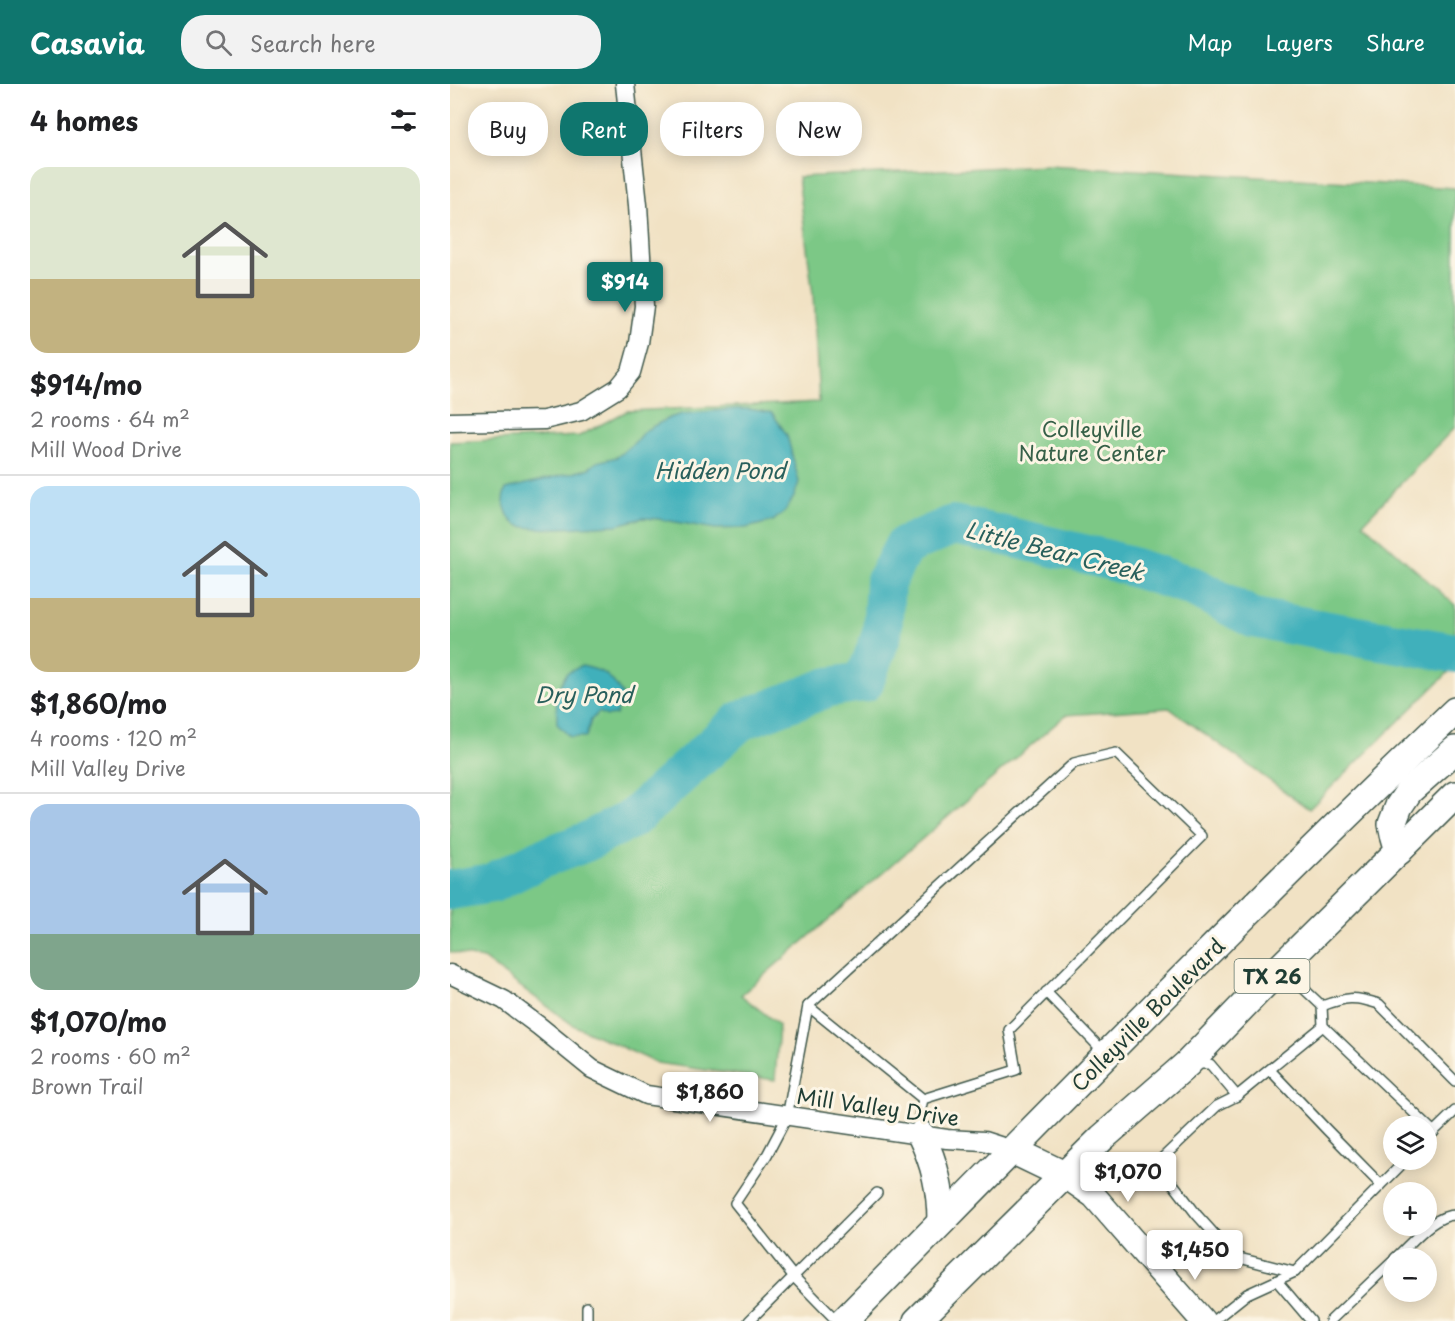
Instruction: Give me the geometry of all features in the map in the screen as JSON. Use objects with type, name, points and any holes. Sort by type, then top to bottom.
[{"type":"main road","name":"Colleyville Boulevard","points":[[844,1321],[1107,1054],[1455,711]]},
{"type":"main road","points":[[1399,851],[1392,824],[1399,806],[1409,791],[1455,750]]},
{"type":"main road","name":"TX 26","points":[[917,1321],[1102,1138],[1187,1064],[1281,967],[1447,803]]},
{"type":"main road","points":[[918,1135],[929,1152],[940,1188],[941,1222]]},
{"type":"main road","points":[[1012,1150],[1064,1175]]},
{"type":"street","points":[[450,422],[544,420],[581,411],[618,388],[631,372],[639,343],[644,306],[638,205],[625,84]]},
{"type":"street","name":"Mill Valley Drive","points":[[450,974],[504,1000],[592,1069],[646,1095],[947,1139],[984,1140],[1012,1150]]},
{"type":"street","points":[[1064,1175],[1094,1196],[1203,1321]]},
{"type":"lane","points":[[837,1321],[794,1277],[735,1203],[767,1155],[787,1117],[807,1006],[1074,763],[1116,753],[1202,836],[1009,1030],[1016,1070],[923,1099]]},
{"type":"lane","points":[[1281,967],[1322,1006],[1323,1026],[1417,1116]]},
{"type":"lane","points":[[1046,992],[1107,1054]]},
{"type":"lane","points":[[1322,1006],[1342,999],[1363,999],[1379,1004],[1455,1081]]},
{"type":"lane","points":[[807,1006],[923,1099]]},
{"type":"lane","points":[[1295,1272],[1235,1257],[1197,1215],[1157,1163],[1217,1106],[1238,1096],[1323,1026]]},
{"type":"lane","points":[[1187,1064],[1210,1064],[1238,1096]]},
{"type":"lane","points":[[1270,1070],[1381,1185]]},
{"type":"lane","points":[[918,1135],[923,1099]]},
{"type":"lane","points":[[1437,1129],[1455,1111]]},
{"type":"lane","points":[[1213,1321],[1248,1294],[1295,1272],[1396,1170]]},
{"type":"lane","points":[[749,1321],[877,1192]]},
{"type":"lane","points":[[1406,1248],[1433,1222],[1449,1215],[1455,1215]]},
{"type":"lane","points":[[1330,1321],[1383,1270]]},
{"type":"lane","points":[[1277,1281],[1311,1321]]},
{"type":"lane","points":[[587,1307],[587,1321]]},
{"type":"green space","name":"Colleyville Nature Center","points":[[1047,165],[1455,188],[1455,427],[1363,523],[1455,605],[1455,666],[1309,809],[1169,708],[1066,715],[741,995],[779,1025],[775,1080],[657,1063],[573,1025],[483,959],[450,952],[450,442],[579,436],[627,411],[819,402],[813,295],[798,177]]},
{"type":"water","name":"Hidden Pond","points":[[735,409],[772,413],[787,435],[799,482],[794,497],[785,511],[773,521],[746,528],[716,529],[643,518],[617,525],[533,528],[514,523],[508,516],[503,500],[506,489],[588,469],[597,462],[617,457],[644,431],[669,418],[682,414]]},
{"type":"water","name":"Dry Pond","points":[[582,666],[606,674],[622,694],[616,715],[607,716],[599,712],[591,720],[586,737],[570,737],[557,724],[556,692],[567,673]]},
{"type":"waterway","name":"Little Bear Creek","points":[[450,890],[492,883],[538,860],[586,842],[633,818],[740,721],[829,687],[864,682],[882,634],[885,583],[904,546],[953,525],[1109,560],[1192,586],[1253,618],[1455,653]]}]
